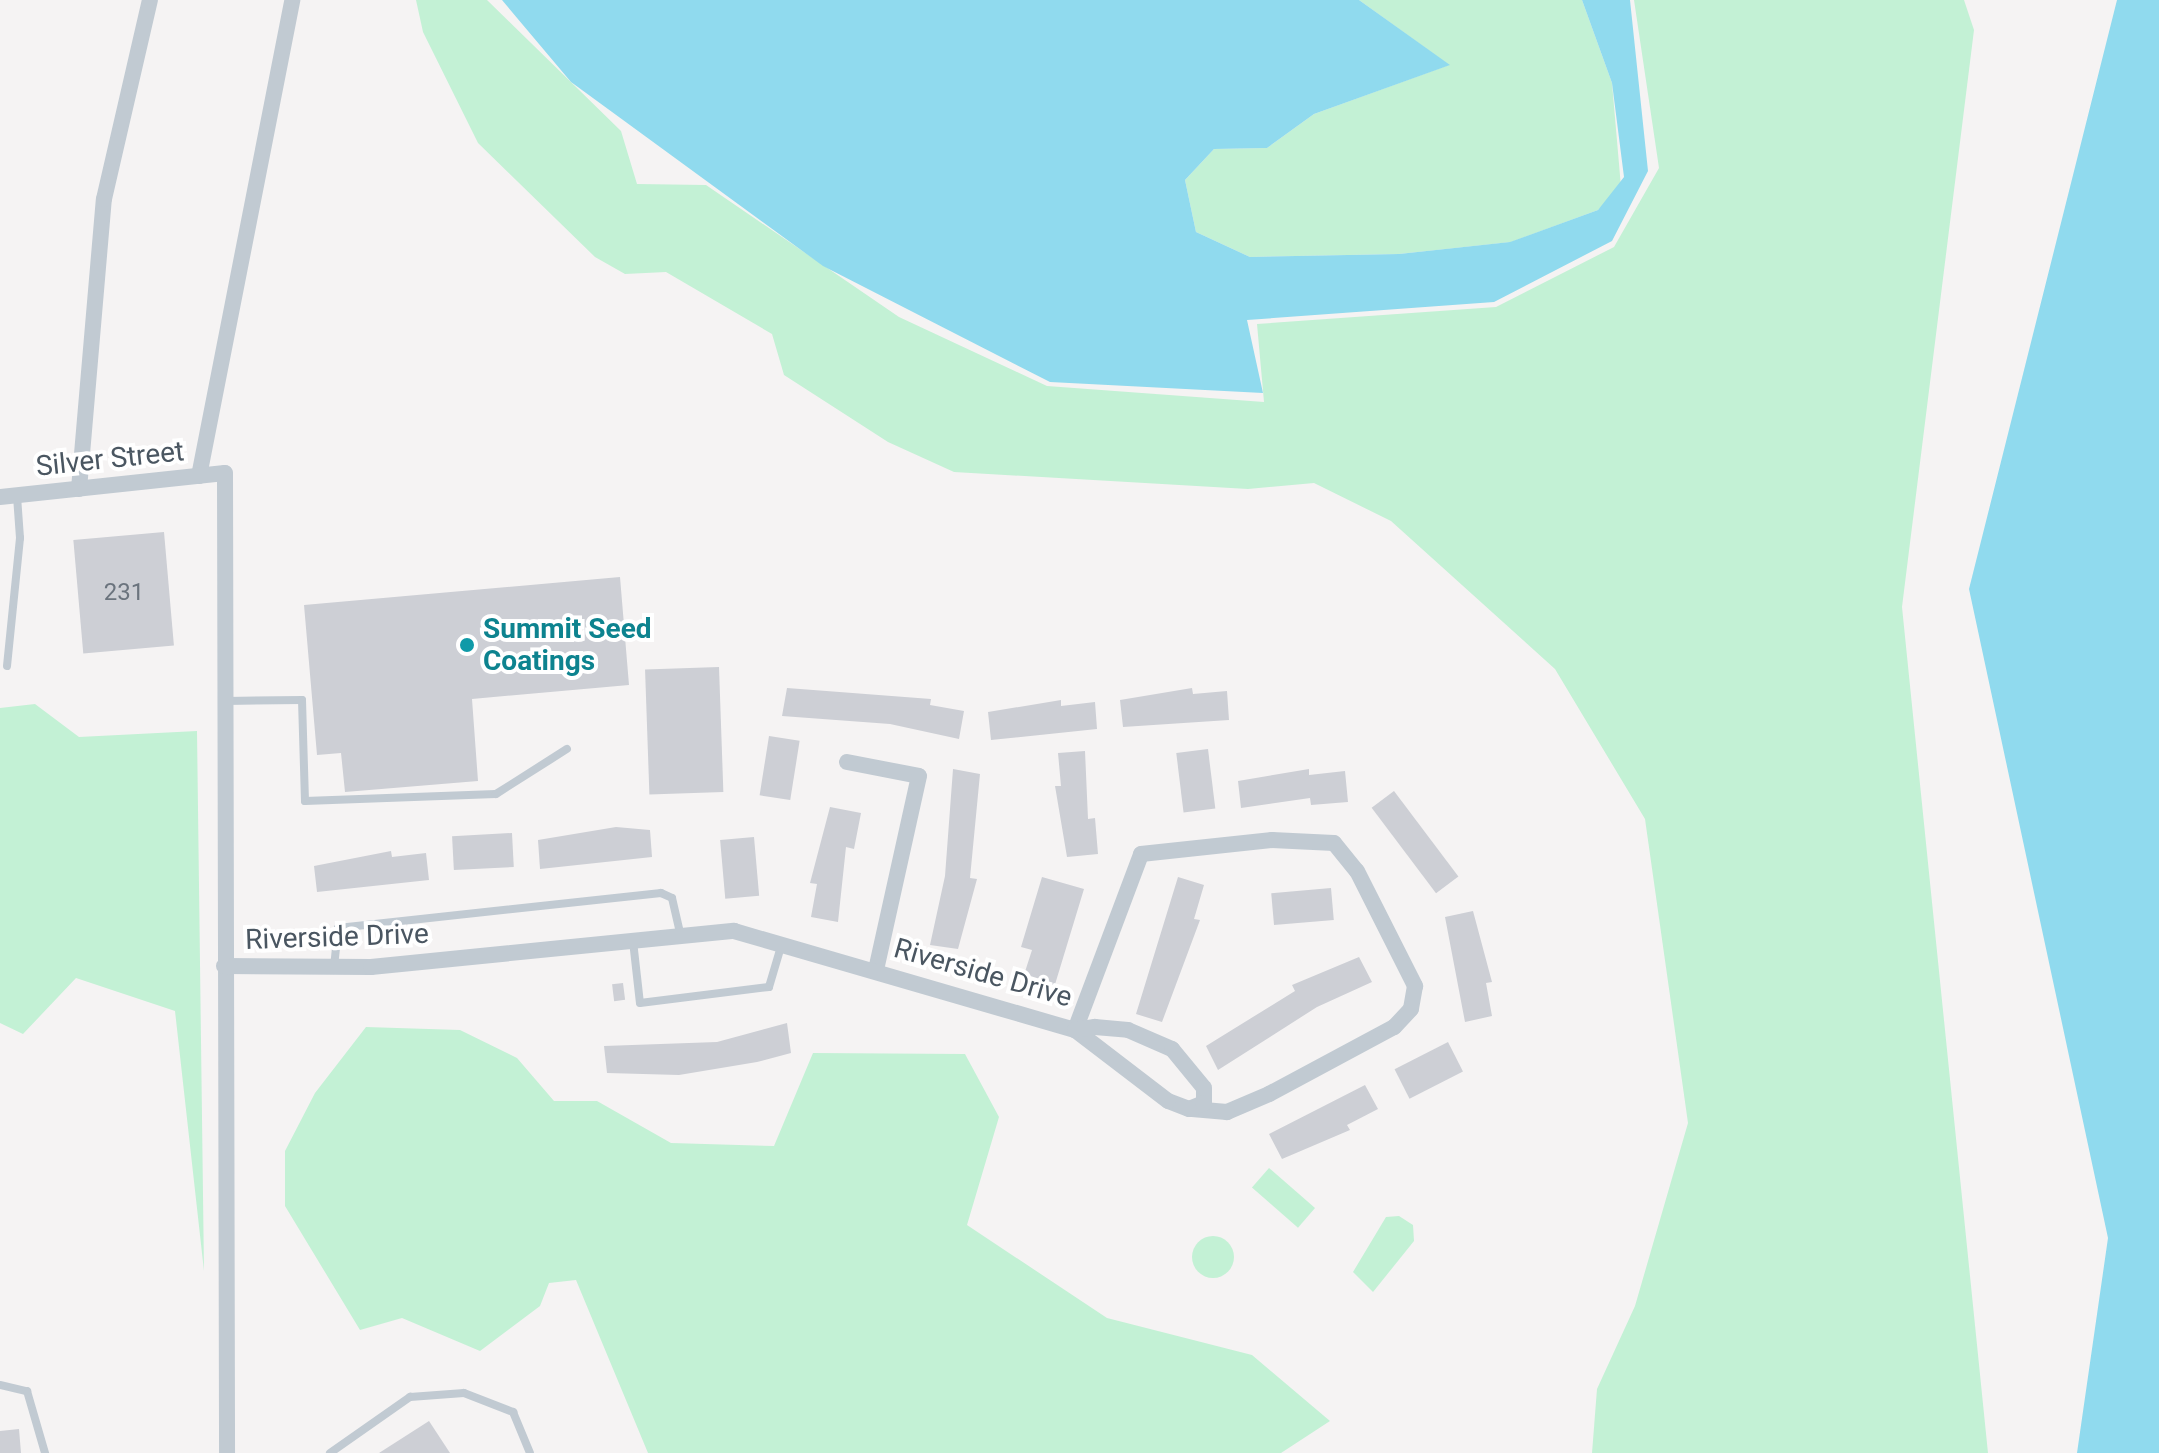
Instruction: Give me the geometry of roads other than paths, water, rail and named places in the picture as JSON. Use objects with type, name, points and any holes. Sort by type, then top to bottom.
[{"type":"street","points":[[79,489],[104,199],[150,0]]},
{"type":"street","points":[[199,476],[292,0]]},
{"type":"street","name":"Silver Street","points":[[0,497],[225,473],[225,701]]},
{"type":"street","points":[[225,701],[227,1453]]},
{"type":"street","name":"Riverside Drive","points":[[847,762],[919,776],[876,970]]},
{"type":"street","name":"Riverside Drive","points":[[224,966],[334,967],[734,931],[1075,1030],[1141,854],[1272,840],[1334,843],[1357,871],[1415,986],[1411,1009],[1394,1027],[1269,1094],[1227,1112],[1189,1109]]},
{"type":"street","points":[[1075,1030],[1128,1030],[1172,1049],[1204,1088],[1204,1103],[1189,1109],[1075,1030]]},
{"type":"lane","points":[[7,666],[20,538],[17,495]]},
{"type":"lane","points":[[225,701],[302,700],[305,801],[496,794],[567,749]]},
{"type":"lane","points":[[334,967],[338,928],[661,893],[672,898],[681,936]]},
{"type":"lane","points":[[633,941],[640,1003],[769,987],[782,943]]},
{"type":"lane","points":[[0,1385],[27,1391],[45,1453]]},
{"type":"lane","points":[[330,1453],[410,1397],[464,1393],[513,1412],[530,1453]]},
{"type":"water","points":[[502,0],[1359,0],[1450,65],[1314,114],[1267,148],[1214,149],[1185,180],[1196,232],[1250,257],[1399,254],[1510,242],[1598,210],[1624,177],[1612,83],[1582,0],[1630,0],[1648,171],[1612,241],[1494,302],[1247,320],[1263,393],[1050,382],[823,266],[571,82]]},
{"type":"water","points":[[2117,0],[2159,0],[2159,1453],[2077,1453],[2108,1238],[1969,589]]},
{"type":"place","name":"Summit Seed Coatings","points":[[467,645]]}]
